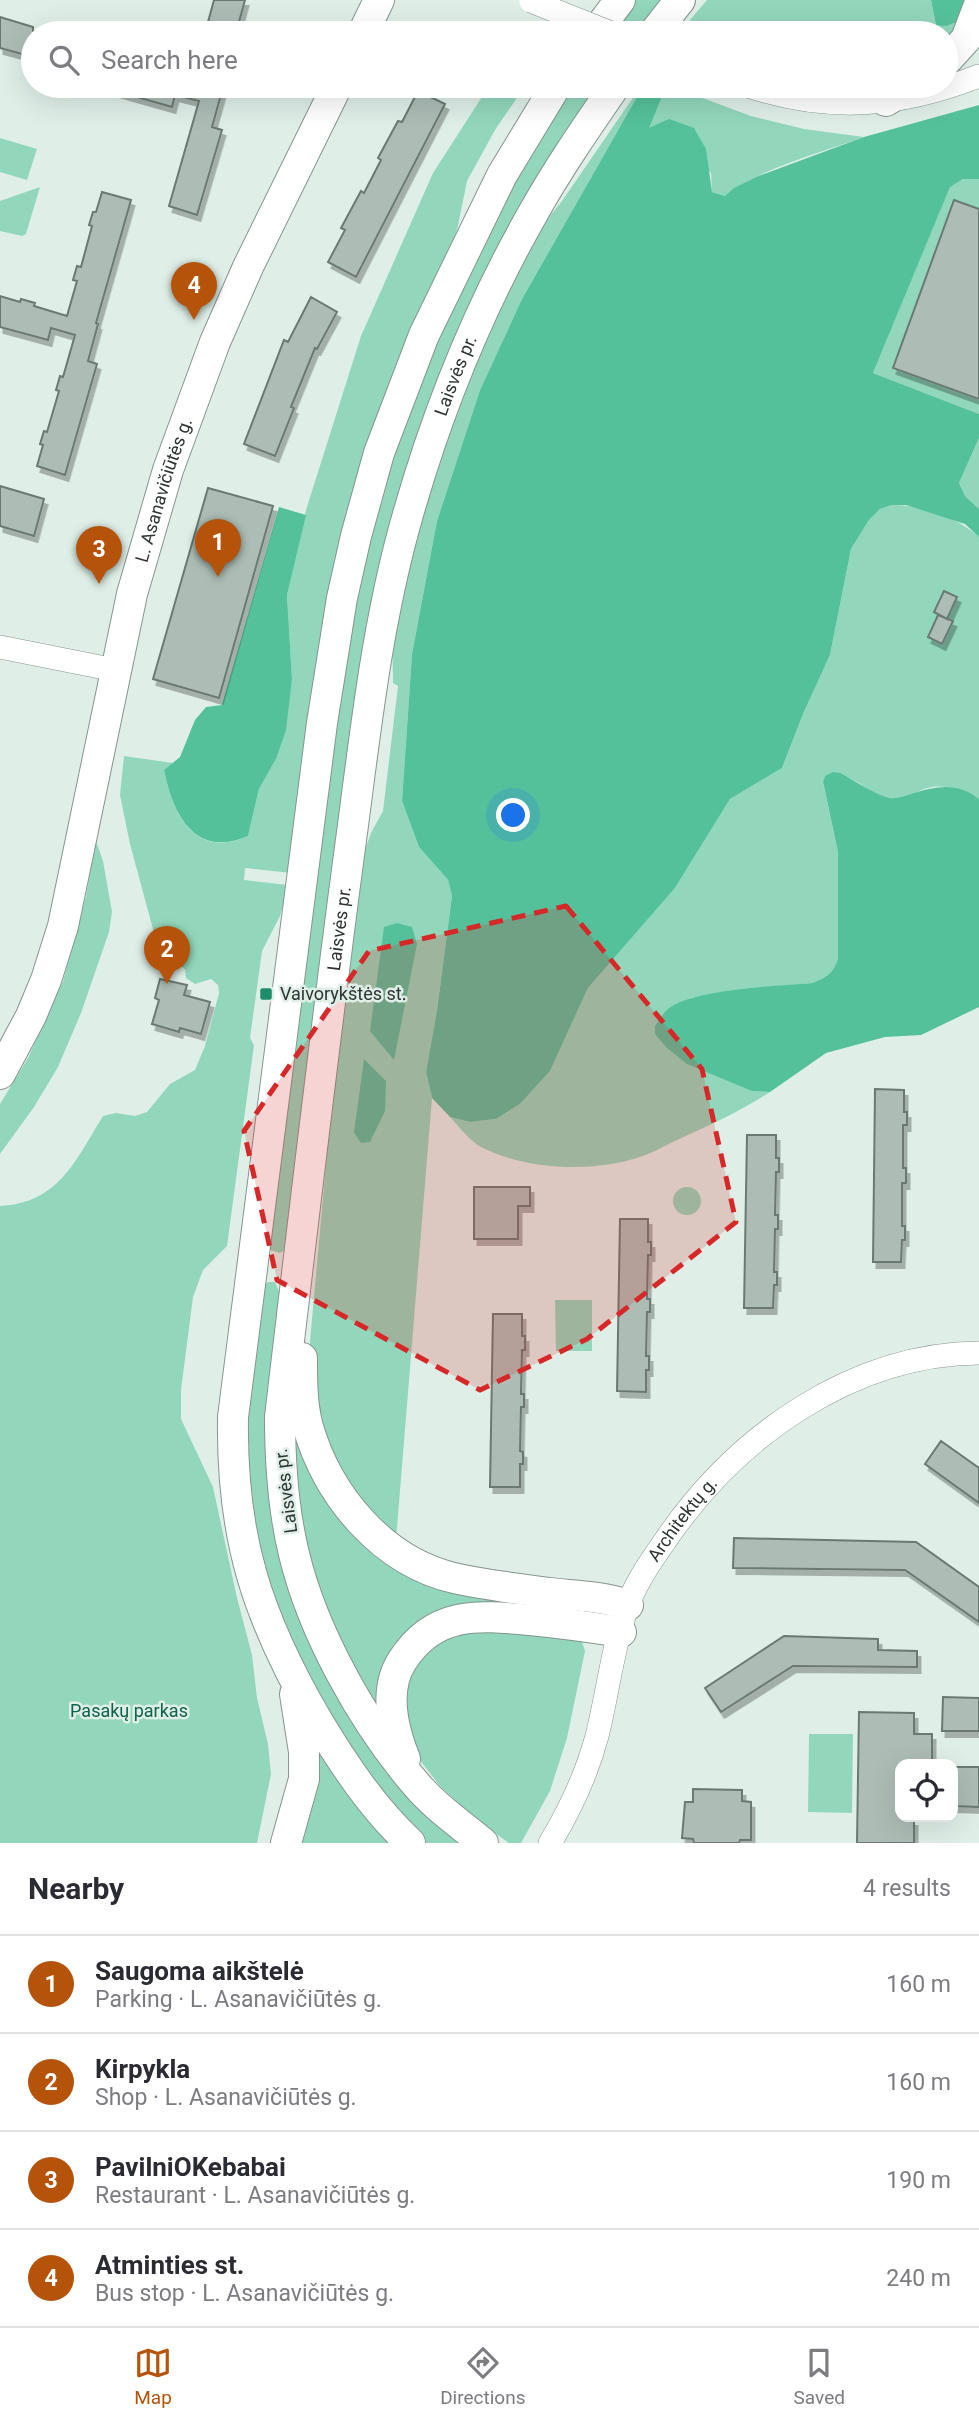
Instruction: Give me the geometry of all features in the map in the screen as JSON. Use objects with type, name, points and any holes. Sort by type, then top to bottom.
[{"type":"main road","points":[[368,21],[379,0]]},
{"type":"main road","points":[[604,21],[620,0]]},
{"type":"main road","points":[[663,21],[680,0]]},
{"type":"main road","points":[[958,48],[966,39],[979,5]]},
{"type":"main road","name":"L. Asanavičiūtės g.","points":[[0,1074],[31,1016],[63,926],[115,670],[147,540],[168,470],[210,354],[248,267],[331,98]]},
{"type":"main road","points":[[410,1843],[390,1824],[344,1766],[292,1677],[269,1628],[250,1575],[242,1541],[234,1488],[233,1417],[298,893],[331,660],[356,536],[379,453],[424,335],[502,175],[549,98]]},
{"type":"main road","name":"Laisvės pr.","points":[[483,1843],[416,1785],[372,1728],[339,1668],[311,1606],[295,1556],[280,1464],[280,1417],[342,904],[379,643],[405,524],[450,389],[495,286],[533,213],[607,98]]},
{"type":"main road","points":[[301,1246],[302,1392],[308,1426],[332,1483],[353,1513],[381,1542],[414,1562],[452,1577],[550,1593],[596,1597],[624,1618]]},
{"type":"main road","points":[[416,1785],[391,1712],[392,1686],[398,1667],[411,1647],[424,1634],[442,1624],[467,1617],[624,1618]]},
{"type":"main road","points":[[286,1843],[300,1801],[304,1779],[304,1752],[292,1677]]},
{"type":"street","points":[[529,1],[580,21]]},
{"type":"street","points":[[958,83],[979,76]]},
{"type":"street","points":[[797,98],[829,102],[860,98]]},
{"type":"street","points":[[0,647],[115,670]]},
{"type":"street","name":"Architektų g.","points":[[555,1835],[583,1776],[596,1737],[624,1618],[652,1561],[701,1494],[779,1422],[846,1382],[926,1356],[979,1353]]},
{"type":"highlighted area","points":[[566,906],[702,1069],[736,1222],[587,1339],[480,1390],[277,1280],[244,1131],[369,951]]},
{"type":"green space","points":[[633,0],[666,0],[649,21],[618,21]]},
{"type":"green space","points":[[707,0],[931,0],[935,21],[689,21]]},
{"type":"green space","points":[[931,0],[966,0],[959,21],[935,21]]},
{"type":"green space","points":[[972,0],[958,24],[958,21],[942,21]]},
{"type":"green space","name":"Pasakų parkas","points":[[481,98],[517,98],[495,130],[467,181],[457,230],[446,263],[408,344],[291,873],[245,868],[244,880],[288,885],[280,916],[262,951],[250,1038],[254,1045],[227,1246],[203,1270],[193,1297],[181,1390],[181,1419],[213,1487],[252,1655],[257,1698],[268,1744],[271,1774],[257,1843],[0,1843],[0,1206],[37,1197],[51,1188],[74,1163],[103,1116],[116,1113],[135,1116],[147,1112],[170,1084],[195,1070],[205,1046],[219,993],[218,985],[211,979],[195,984],[186,978],[185,969],[164,957],[157,944],[130,844],[120,795],[124,756],[173,763],[164,770],[173,803],[190,829],[201,838],[214,842],[230,842],[248,836],[259,789],[276,759],[292,679],[287,595],[306,510],[361,336],[433,173]]},
{"type":"green space","points":[[564,98],[591,98],[421,437],[285,1250],[280,1253],[267,1249],[348,614],[369,528],[422,369],[528,151]]},
{"type":"green space","points":[[633,98],[636,98],[522,299],[480,390],[437,521],[412,654],[402,801],[419,847],[448,880],[452,896],[426,1072],[432,1098],[396,1540],[329,1463],[308,1363],[332,1099],[360,864],[371,833],[383,811],[398,686],[393,683],[392,631],[404,577],[445,436],[499,302],[544,223]]},
{"type":"green space","points":[[636,98],[661,98],[649,128],[669,119],[694,128],[706,149],[712,192],[725,196],[734,188],[756,177],[864,137],[979,105],[979,179],[963,179],[950,187],[873,373],[979,414],[979,438],[959,483],[965,496],[979,509],[979,537],[965,524],[906,505],[892,505],[880,509],[869,520],[851,549],[830,655],[782,768],[730,799],[675,888],[588,988],[550,1071],[520,1104],[496,1119],[470,1122],[450,1117],[432,1098],[426,1072],[452,896],[448,880],[419,847],[402,801],[412,654],[437,521],[480,390],[522,299]]},
{"type":"green space","points":[[661,98],[702,98],[751,116],[804,129],[864,137],[771,170],[725,196],[712,192],[711,173],[648,129]]},
{"type":"green space","points":[[0,138],[37,149],[27,180],[0,172]]},
{"type":"green space","points":[[963,179],[979,179],[979,414],[873,373],[950,186]]},
{"type":"green space","points":[[40,187],[26,234],[22,236],[0,231],[0,201]]},
{"type":"green space","points":[[979,438],[979,509],[965,496],[959,483]]},
{"type":"green space","points":[[892,505],[939,513],[979,537],[979,799],[969,793],[944,787],[927,788],[901,798],[890,798],[845,777],[825,776],[823,783],[838,852],[838,958],[834,968],[825,977],[812,983],[729,991],[691,998],[751,1091],[770,1092],[726,1117],[655,1151],[621,1162],[559,1167],[518,1161],[481,1147],[450,1117],[470,1122],[496,1119],[520,1104],[550,1071],[588,988],[675,888],[730,799],[782,768],[830,655],[851,549],[869,520],[880,509]]},
{"type":"green space","points":[[279,507],[306,515],[287,595],[292,679],[286,730],[276,759],[259,789],[248,836],[230,842],[214,842],[201,837],[181,817],[173,803],[164,770],[180,757],[195,720],[206,707],[222,705]]},
{"type":"green space","points":[[833,772],[890,798],[946,787],[963,790],[979,799],[979,1007],[921,1035],[885,1037],[826,1053],[770,1092],[752,1091],[687,1064],[655,1034],[655,1026],[668,1009],[696,997],[812,983],[832,971],[838,958],[838,852],[823,782],[825,776]]},
{"type":"green space","points":[[96,841],[103,861],[112,912],[109,932],[81,1013],[58,1067],[34,1107],[0,1154],[0,1104],[28,1058],[63,981],[86,896]]},
{"type":"green space","points":[[397,923],[412,927],[417,944],[394,1060],[370,1031],[384,927]]},
{"type":"green space","points":[[364,1059],[386,1081],[385,1111],[370,1142],[361,1143],[354,1133]]},
{"type":"green space","points":[[687,1187],[697,1191],[701,1201],[697,1211],[687,1215],[677,1211],[673,1201],[677,1191]]},
{"type":"green space","points":[[275,1282],[281,1296],[272,1381],[339,1693],[373,1753],[423,1811],[458,1843],[419,1843],[342,1752],[265,1587],[241,1458],[264,1283]]},
{"type":"green space","points":[[555,1300],[592,1300],[592,1351],[556,1351]]},
{"type":"green space","points":[[292,1411],[369,1544],[587,1605],[586,1614],[455,1606],[379,1713],[342,1649],[316,1588],[301,1533]]},
{"type":"green space","points":[[465,1626],[579,1633],[585,1651],[567,1738],[550,1791],[521,1843],[509,1843],[478,1821],[440,1786],[415,1754],[401,1710],[406,1677],[428,1646]]},
{"type":"green space","points":[[809,1734],[853,1734],[852,1813],[808,1812]]},
{"type":"green space","points":[[316,1748],[353,1802],[390,1843],[296,1843]]},
{"type":"building","points":[[214,0],[245,0],[239,21],[208,21]]},
{"type":"building","points":[[0,17],[21,23],[21,54],[0,48]]},
{"type":"building","points":[[140,98],[174,98],[172,107]]},
{"type":"building","points":[[187,98],[220,98],[212,127],[222,130],[197,215],[169,206],[199,101]]},
{"type":"building","points":[[414,98],[433,98],[445,104],[356,277],[328,262],[345,230],[341,228],[381,160],[378,158],[398,121],[402,122]]},
{"type":"building","points":[[102,192],[131,200],[96,323],[98,324],[88,361],[97,364],[65,475],[37,466],[43,445],[40,444],[44,431],[47,432],[59,391],[56,390],[60,376],[63,377],[75,335],[51,328],[48,340],[0,327],[0,296],[35,303],[34,306],[67,316],[77,281],[73,280],[77,266],[81,267],[92,226],[89,225]]},
{"type":"building","points":[[954,200],[979,209],[979,399],[893,368]]},
{"type":"building","points":[[311,297],[337,312],[317,349],[315,348],[275,456],[244,444],[284,340],[288,342]]},
{"type":"building","points":[[0,486],[44,499],[34,536],[0,526]]},
{"type":"building","points":[[208,488],[273,506],[219,698],[153,679]]},
{"type":"building","points":[[944,591],[957,597],[947,619],[934,612]]},
{"type":"building","points":[[938,615],[953,621],[942,644],[928,637]]},
{"type":"building","points":[[160,979],[187,985],[184,995],[210,1002],[201,1034],[180,1028],[179,1032],[152,1024],[159,1000],[155,998]]},
{"type":"building","points":[[875,1089],[904,1090],[907,1125],[903,1125],[903,1168],[906,1168],[906,1183],[902,1183],[902,1226],[905,1226],[905,1240],[902,1240],[901,1262],[873,1262]]},
{"type":"building","points":[[747,1135],[776,1135],[779,1172],[776,1172],[775,1215],[778,1215],[778,1229],[775,1229],[774,1272],[777,1272],[777,1285],[774,1285],[773,1308],[744,1308]]},
{"type":"building","points":[[474,1187],[530,1187],[530,1206],[518,1206],[518,1239],[474,1239]]},
{"type":"building","points":[[620,1219],[648,1219],[651,1255],[648,1255],[647,1299],[650,1299],[650,1312],[647,1312],[646,1356],[649,1356],[649,1370],[646,1370],[646,1392],[617,1391]]},
{"type":"building","points":[[493,1314],[522,1314],[525,1350],[522,1350],[521,1394],[524,1394],[524,1407],[521,1407],[520,1451],[523,1452],[523,1464],[520,1464],[520,1487],[490,1487]]},
{"type":"building","points":[[941,1441],[979,1468],[979,1503],[925,1464]]},
{"type":"building","points":[[734,1538],[916,1542],[979,1587],[979,1622],[905,1570],[733,1568]]},
{"type":"building","points":[[784,1636],[878,1639],[878,1650],[917,1651],[917,1667],[793,1666],[721,1712],[705,1688]]},
{"type":"building","points":[[943,1697],[979,1698],[979,1731],[942,1731]]},
{"type":"building","points":[[859,1712],[914,1713],[914,1734],[932,1734],[932,1759],[895,1759],[895,1822],[914,1822],[914,1843],[857,1843]]},
{"type":"building","points":[[958,1767],[979,1767],[979,1807],[958,1806]]},
{"type":"building","points":[[693,1789],[742,1790],[742,1801],[751,1802],[751,1840],[740,1840],[739,1843],[694,1843],[693,1839],[682,1838],[685,1802],[693,1802]]},
{"type":"place","name":"Atminties st.","points":[[194,320]]},
{"type":"place","name":"Saugoma aikštelė","points":[[218,577]]},
{"type":"place","name":"PavilniOKebabai","points":[[99,584]]},
{"type":"place","name":"Kirpykla","points":[[167,984]]},
{"type":"place","name":"Vaivorykštės st.","points":[[266,994]]}]
